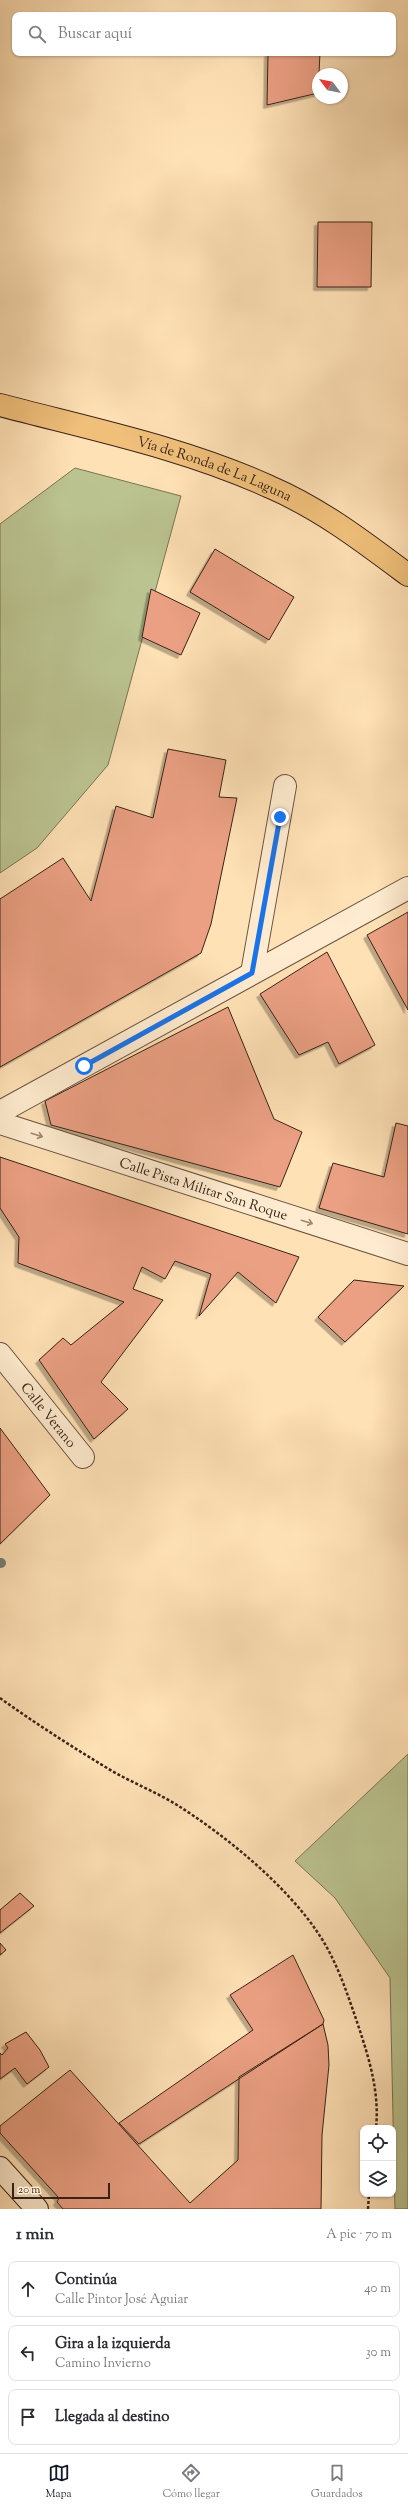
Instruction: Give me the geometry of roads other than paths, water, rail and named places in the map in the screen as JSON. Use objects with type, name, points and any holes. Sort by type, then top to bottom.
[{"type":"main road","name":"Vía de Ronda de La Laguna","points":[[0,405],[174,451],[270,487],[341,524],[408,575]]},
{"type":"street","points":[[252,973],[285,786]]},
{"type":"street","points":[[0,1112],[408,888]]},
{"type":"street","name":"Calle Pista Militar San Roque","points":[[0,1123],[408,1254]]},
{"type":"street","name":"Calle Verano","points":[[0,1354],[82,1457]]},
{"type":"street","points":[[0,2168],[38,2209]]}]
